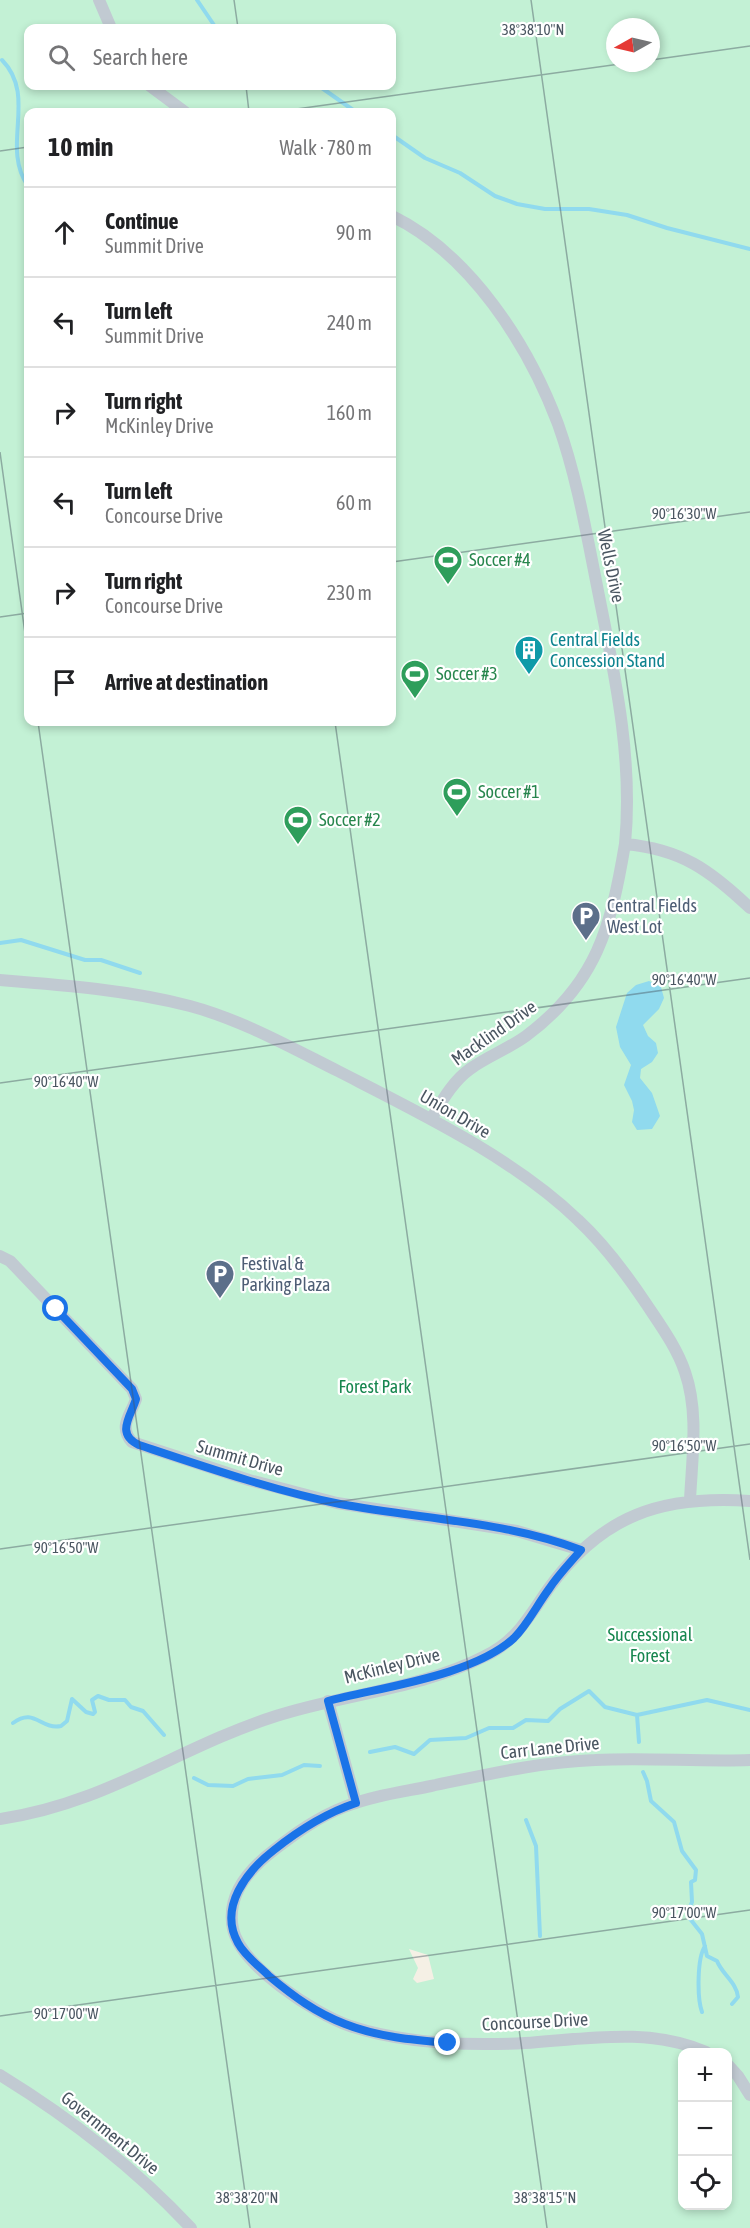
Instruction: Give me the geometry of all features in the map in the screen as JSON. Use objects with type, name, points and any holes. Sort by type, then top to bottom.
[{"type":"street","points":[[99,0],[109,24]]},
{"type":"street","points":[[155,90],[180,108]]},
{"type":"street","name":"Wells Drive","points":[[396,218],[435,242],[462,266],[524,353],[558,426],[584,526],[618,701],[628,792],[625,844]]},
{"type":"street","points":[[625,844],[658,849],[693,862],[721,880],[750,909]]},
{"type":"street","name":"Macklind Drive","points":[[431,1119],[468,1070],[525,1037],[575,990],[604,939],[615,904],[625,844]]},
{"type":"street","name":"Union Drive","points":[[0,980],[128,993],[219,1015],[272,1038],[431,1119],[550,1195],[586,1228],[631,1281],[674,1347],[689,1386],[693,1427],[690,1500]]},
{"type":"street","name":"Summit Drive","points":[[0,1256],[10,1261],[132,1389],[136,1399],[128,1414],[125,1428],[132,1442],[249,1480],[337,1503],[518,1531],[581,1550]]},
{"type":"street","name":"McKinley Drive","points":[[0,1819],[90,1797],[273,1716],[430,1676],[483,1658],[501,1648],[525,1625],[561,1572],[581,1550],[632,1515],[667,1503],[690,1500],[750,1501]]},
{"type":"street","points":[[328,1701],[356,1803]]},
{"type":"street","name":"Carr Lane Drive","points":[[356,1803],[546,1763],[599,1759],[750,1760]]},
{"type":"street","name":"Concourse Drive","points":[[356,1803],[315,1821],[267,1855],[242,1882],[234,1903],[232,1923],[237,1942],[265,1972],[304,2004],[357,2028],[422,2041],[496,2043],[622,2037],[669,2041],[693,2048]]},
{"type":"street","points":[[732,2069],[750,2095]]},
{"type":"street","name":"Government Drive","points":[[0,2075],[51,2108],[112,2153],[191,2228]]},
{"type":"green space","name":"Forest Park","points":[[0,0],[750,0],[750,2228],[0,2228]]},
{"type":"sand","points":[[409,1949],[428,1955],[434,1979],[417,1983],[413,1979],[418,1968]]},
{"type":"water","points":[[649,981],[661,987],[664,998],[659,1009],[643,1025],[648,1036],[656,1043],[658,1053],[652,1062],[641,1069],[640,1078],[652,1093],[660,1116],[652,1129],[637,1130],[632,1122],[634,1110],[632,1101],[624,1085],[631,1065],[620,1047],[616,1027],[627,993],[636,985]]},
{"type":"waterway","points":[[197,0],[213,24]]},
{"type":"waterway","points":[[2,60],[12,74],[17,90],[19,106],[17,155],[24,178]]},
{"type":"waterway","points":[[325,90],[350,108]]},
{"type":"waterway","points":[[396,138],[425,158],[460,173],[495,196],[517,204],[545,209],[589,209],[627,215],[667,228],[750,249]]},
{"type":"waterway","points":[[0,943],[21,940],[85,960],[101,960],[140,973]]},
{"type":"waterway","points":[[370,1752],[395,1747],[414,1754],[430,1740],[466,1738],[489,1728],[513,1728],[526,1720],[548,1721],[560,1709],[589,1691],[605,1707],[637,1715],[707,1700],[750,1710]]},
{"type":"waterway","points":[[13,1723],[27,1717],[48,1725],[61,1726],[67,1721],[72,1699],[86,1712],[93,1714],[95,1712],[92,1700],[98,1696],[109,1700],[125,1700],[131,1707],[143,1711],[164,1735]]},
{"type":"waterway","points":[[637,1715],[639,1742]]},
{"type":"waterway","points":[[194,1778],[208,1785],[233,1786],[248,1779],[282,1775],[304,1765],[320,1766]]},
{"type":"waterway","points":[[643,1772],[651,1801],[674,1822],[682,1851],[696,1870],[695,1880],[691,1882],[692,1902],[687,1915],[702,1934],[707,1956],[717,1961],[735,1987],[738,1997],[732,2004]]},
{"type":"waterway","points":[[526,1820],[536,1846],[540,1936]]},
{"type":"waterway","points":[[702,2012],[699,1978],[700,1959],[705,1946]]},
{"type":"place","name":"Soccer #4","points":[[448,586]]},
{"type":"place","name":"Central Fields Concession Stand","points":[[529,676]]},
{"type":"place","name":"Soccer #3","points":[[415,700]]},
{"type":"place","name":"Soccer #1","points":[[457,818]]},
{"type":"place","name":"Soccer #2","points":[[298,846]]},
{"type":"place","name":"Central Fields West Lot","points":[[586,942]]},
{"type":"place","name":"Festival & Parking Plaza","points":[[220,1300]]},
{"type":"route","points":[[56,1309],[129,1383],[136,1399],[128,1414],[125,1428],[132,1442],[249,1480],[337,1503],[422,1518],[518,1531],[581,1550],[561,1572],[525,1625],[501,1648],[483,1658],[430,1676],[328,1701],[356,1803],[315,1821],[267,1855],[242,1882],[234,1903],[232,1923],[237,1942],[265,1972],[304,2004],[333,2019],[367,2031],[400,2038],[448,2043]]},
{"type":"park label","name":"Successional Forest","points":[[650,1645]]}]
